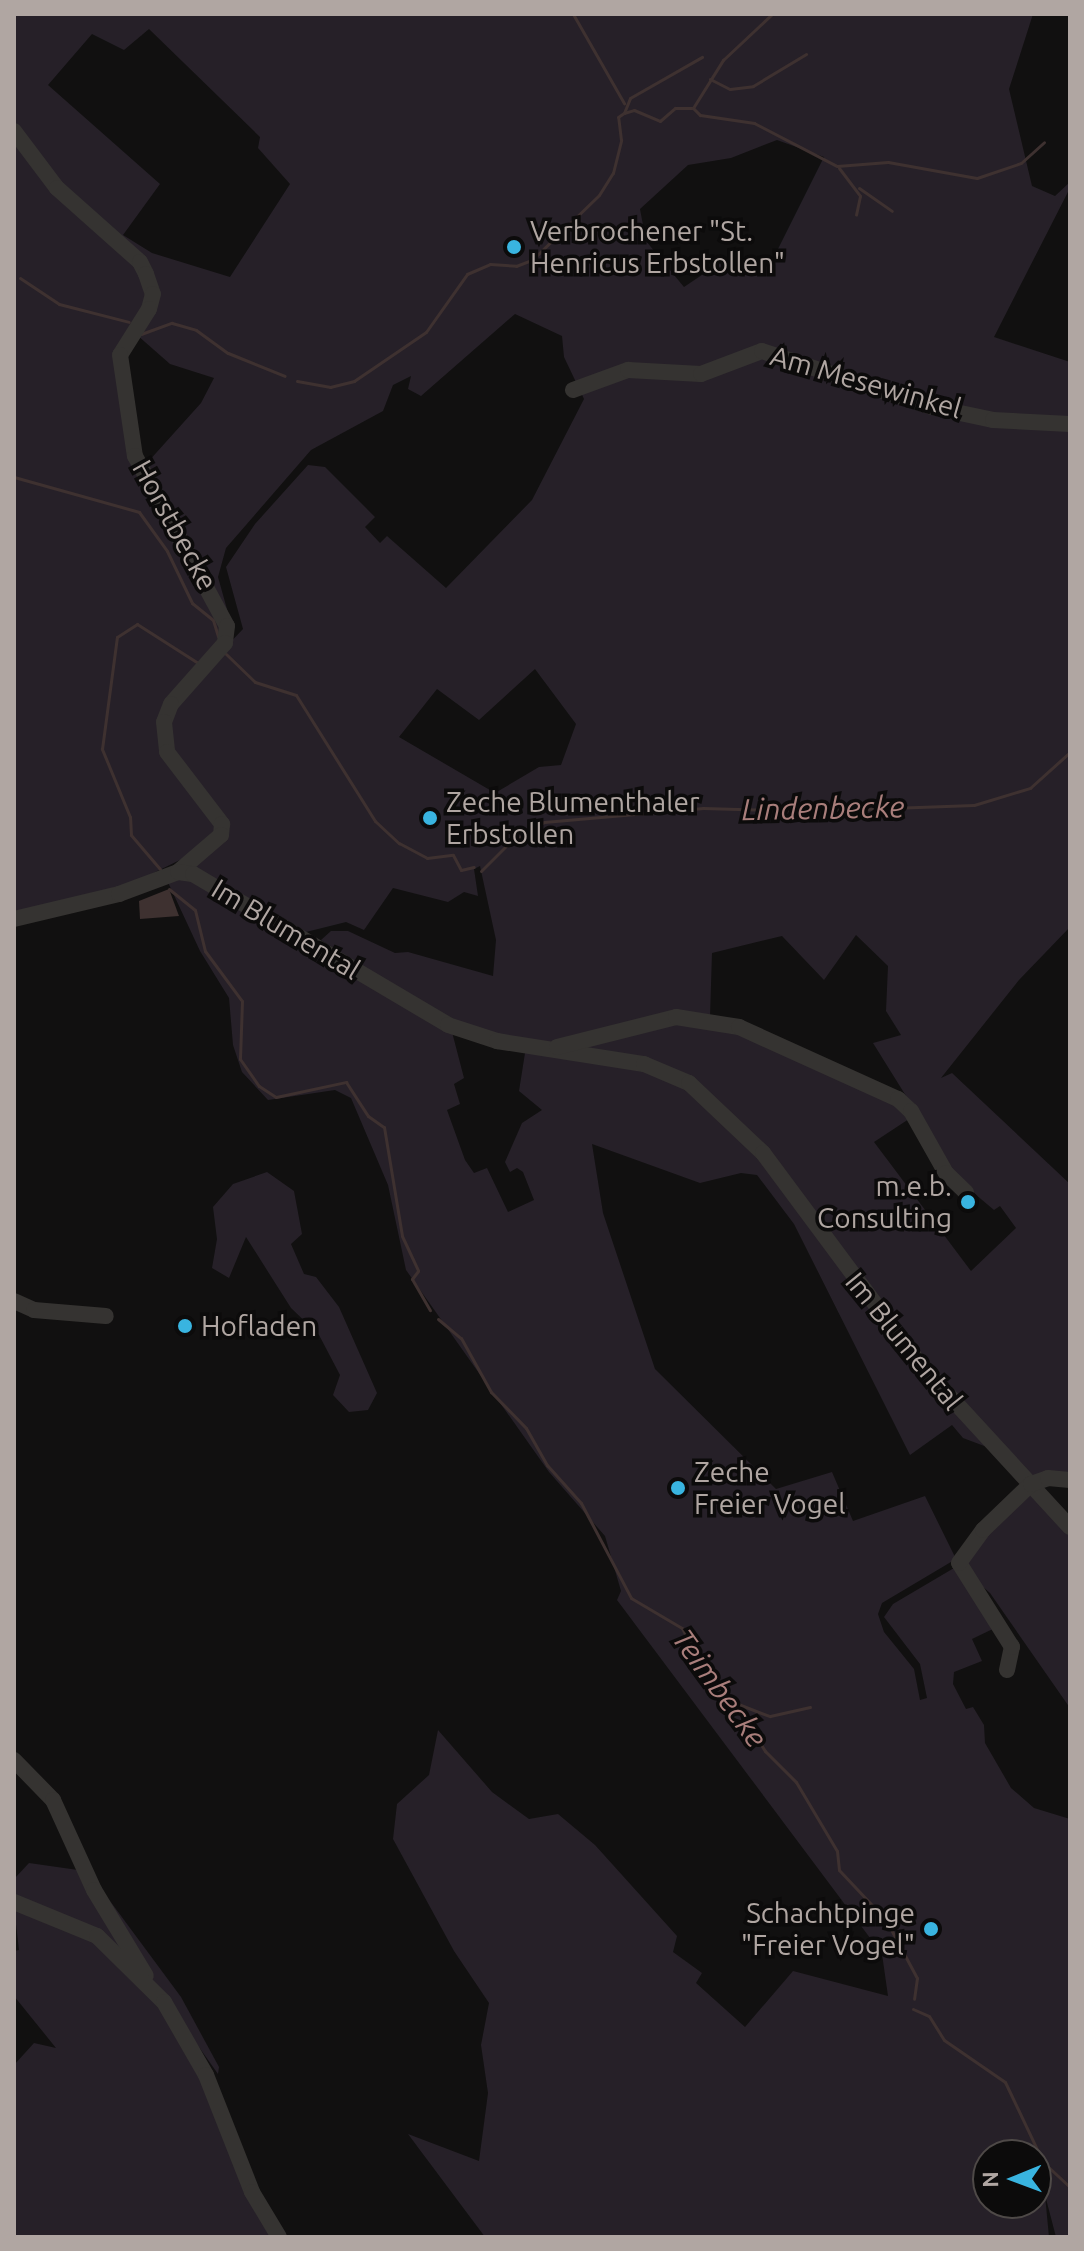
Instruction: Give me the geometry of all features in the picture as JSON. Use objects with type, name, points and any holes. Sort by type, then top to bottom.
[{"type":"street","name":"Horstbecke","points":[[14,131],[57,188],[140,262],[146,274],[153,294],[149,309],[120,355],[135,456],[227,626],[225,643],[171,704],[164,722],[167,752],[222,824],[221,835],[178,872]]},
{"type":"street","name":"Am Mesewinkel","points":[[573,390],[628,370],[701,374],[762,351],[932,407],[993,420],[1070,424]]},
{"type":"street","name":"Im Blumental","points":[[14,919],[119,894],[178,872],[217,885],[448,1025],[497,1041],[662,1070],[718,1106],[782,1177],[827,1246],[919,1363],[1070,1527]]},
{"type":"street","name":"Im Blumental","points":[[551,1049],[676,1017],[739,1027],[898,1099],[911,1111],[946,1173],[966,1192]]},
{"type":"street","points":[[14,1301],[34,1310],[106,1316]]},
{"type":"street","points":[[1007,1670],[1012,1647],[959,1563],[983,1530],[1031,1484],[1048,1478],[1070,1480]]},
{"type":"street","points":[[14,1760],[53,1800],[94,1890],[134,1950],[149,1985],[206,2075],[252,2192],[279,2237]]},
{"type":"street","points":[[14,1902],[84,1927],[149,1985]]},
{"type":"shaded area","points":[[14,14],[1033,14],[1009,89],[1032,186],[1055,196],[1070,182],[1070,188],[994,337],[1070,362],[1070,927],[1019,980],[941,1078],[952,1073],[1070,1184],[1070,1478],[1030,1477],[991,1440],[987,1447],[963,1438],[952,1425],[910,1455],[794,1224],[757,1175],[741,1173],[700,1183],[592,1144],[603,1213],[655,1369],[776,1489],[832,1472],[853,1521],[925,1496],[956,1559],[882,1603],[878,1614],[884,1632],[914,1669],[920,1700],[927,1698],[920,1664],[884,1617],[893,1604],[954,1568],[999,1626],[972,1639],[982,1661],[954,1672],[953,1684],[966,1709],[973,1707],[984,1725],[985,1743],[1011,1788],[1034,1808],[1070,1819],[1070,2237],[1056,2237],[1051,2219],[1052,2139],[972,2139],[972,2219],[1047,2219],[1049,2237],[485,2237],[408,2134],[479,2161],[488,2093],[481,2045],[489,2003],[454,1951],[393,1839],[397,1804],[429,1775],[438,1730],[492,1792],[529,1819],[558,1814],[595,1845],[677,1936],[673,1952],[702,1973],[696,1983],[745,2027],[793,1971],[888,1996],[882,1954],[617,1600],[621,1591],[605,1536],[549,1472],[406,1270],[388,1185],[351,1098],[335,1090],[268,1100],[242,1072],[233,1045],[229,998],[200,951],[166,878],[192,877],[211,885],[452,1032],[464,1078],[454,1084],[460,1104],[447,1110],[465,1160],[474,1173],[487,1168],[508,1212],[534,1200],[523,1172],[517,1168],[510,1172],[505,1162],[522,1123],[542,1110],[519,1091],[525,1053],[497,1046],[543,1048],[536,1041],[497,1037],[444,1019],[321,940],[331,931],[348,931],[395,953],[408,952],[493,976],[496,940],[480,866],[474,869],[478,896],[464,892],[448,902],[393,888],[364,930],[346,922],[306,932],[295,929],[192,869],[193,858],[224,835],[226,825],[170,752],[165,738],[169,703],[161,722],[163,750],[217,821],[218,832],[188,856],[125,887],[14,916],[14,143],[68,208],[138,265],[150,293],[138,326],[118,355],[126,443],[136,468],[147,463],[201,403],[214,378],[170,364],[137,335],[155,293],[142,260],[59,185],[14,127]],"holes":[[[149,29],[260,137],[258,148],[290,184],[230,277],[152,253],[123,235],[160,184],[48,85],[92,34],[124,50]],[[777,140],[824,157],[770,265],[755,271],[733,254],[684,287],[646,241],[640,209],[688,165],[731,158]],[[515,314],[562,336],[564,357],[584,399],[532,500],[446,588],[387,536],[380,543],[365,527],[375,517],[325,467],[308,465],[255,524],[226,567],[243,629],[178,697],[176,693],[217,651],[225,625],[232,627],[218,577],[226,548],[311,450],[383,411],[393,385],[411,376],[408,389],[421,396]],[[535,669],[576,724],[561,765],[539,767],[495,793],[399,737],[437,689],[479,720]],[[856,935],[888,966],[886,1011],[901,1035],[873,1043],[906,1096],[811,1061],[738,1023],[710,1017],[712,953],[782,936],[824,980]],[[915,1115],[956,1178],[994,1210],[1000,1206],[1016,1228],[971,1271],[874,1142]]]},
{"type":"shaded area","points":[[169,889],[179,916],[140,919],[139,901]]},
{"type":"shaded area","points":[[267,1172],[294,1191],[302,1234],[291,1244],[304,1274],[316,1277],[339,1307],[377,1393],[368,1410],[349,1412],[333,1395],[340,1375],[319,1335],[291,1308],[246,1237],[229,1278],[212,1268],[217,1239],[213,1207],[233,1184]]},
{"type":"shaded area","points":[[1028,1493],[1070,1531],[1070,1708],[990,1593],[968,1574],[964,1560]]},
{"type":"shaded area","points":[[29,1863],[78,1870],[136,1961],[86,1924],[14,1897],[14,1879]]},
{"type":"shaded area","points":[[110,1901],[181,1997],[219,2067],[218,2074],[155,1985]]},
{"type":"shaded area","points":[[14,1907],[81,1931],[159,2000],[202,2079],[272,2237],[14,2237],[14,2065],[34,2043],[56,2048],[14,1996],[14,1951],[19,1950]]},
{"type":"waterway","points":[[573,14],[624,103]]},
{"type":"waterway","points":[[693,108],[723,60],[772,14]]},
{"type":"waterway","points":[[710,79],[730,89],[753,86],[806,54]]},
{"type":"waterway","points":[[624,113],[630,98],[702,57]]},
{"type":"waterway","points":[[297,381],[330,387],[354,381],[426,332],[467,274],[490,264],[516,266],[532,260],[599,195],[613,173],[621,140],[618,117],[624,113],[634,110],[660,121],[675,108],[693,108],[700,115],[754,123],[837,166],[888,162],[977,178],[1021,163],[1044,142]]},
{"type":"waterway","points":[[839,168],[860,196],[856,215]]},
{"type":"waterway","points":[[859,188],[892,211]]},
{"type":"waterway","points":[[20,278],[59,304],[129,322]]},
{"type":"waterway","points":[[141,334],[172,323],[196,330],[228,353],[285,376]]},
{"type":"waterway","name":"Lindenbecke","points":[[14,477],[139,512],[167,551],[192,603],[213,620],[218,636]]},
{"type":"waterway","name":"Teimbecke","points":[[160,869],[131,835],[130,817],[102,749],[117,637],[137,624],[198,663]]},
{"type":"waterway","name":"Lindenbecke","points":[[226,654],[255,682],[296,695],[375,821],[399,843],[427,858],[453,855],[461,870],[474,867]]},
{"type":"waterway","name":"Lindenbecke","points":[[481,871],[506,846],[544,822],[703,808],[807,811],[974,805],[1030,788],[1070,752]]},
{"type":"waterway","name":"Teimbecke","points":[[169,889],[195,910],[205,951],[242,1001],[240,1059],[259,1086],[276,1097],[346,1082],[368,1116],[384,1127],[402,1236],[418,1271],[412,1279],[430,1310]]},
{"type":"waterway","name":"Teimbecke","points":[[438,1319],[461,1338],[491,1392],[526,1428],[547,1465],[581,1503],[631,1598],[682,1628],[708,1679],[735,1703],[765,1751],[796,1782],[837,1851],[839,1870],[886,1920],[917,1978],[914,1999]]},
{"type":"waterway","points":[[738,1704],[770,1716],[810,1707]]},
{"type":"waterway","name":"Teimbecke","points":[[913,2009],[929,2016],[944,2040],[1005,2082],[1043,2162],[1070,2187]]},
{"type":"place","name":"Verbrochener \"St. Henricus Erbstollen\"","points":[[514,247]]},
{"type":"place","name":"Zeche Blumenthaler Erbstollen","points":[[430,818]]},
{"type":"place","name":"m.e.b. Consulting","points":[[968,1202]]},
{"type":"place","name":"Hofladen","points":[[185,1326]]},
{"type":"place","name":"Zeche Freier Vogel","points":[[678,1488]]},
{"type":"place","name":"Schachtpinge \"Freier Vogel\"","points":[[931,1929]]}]
